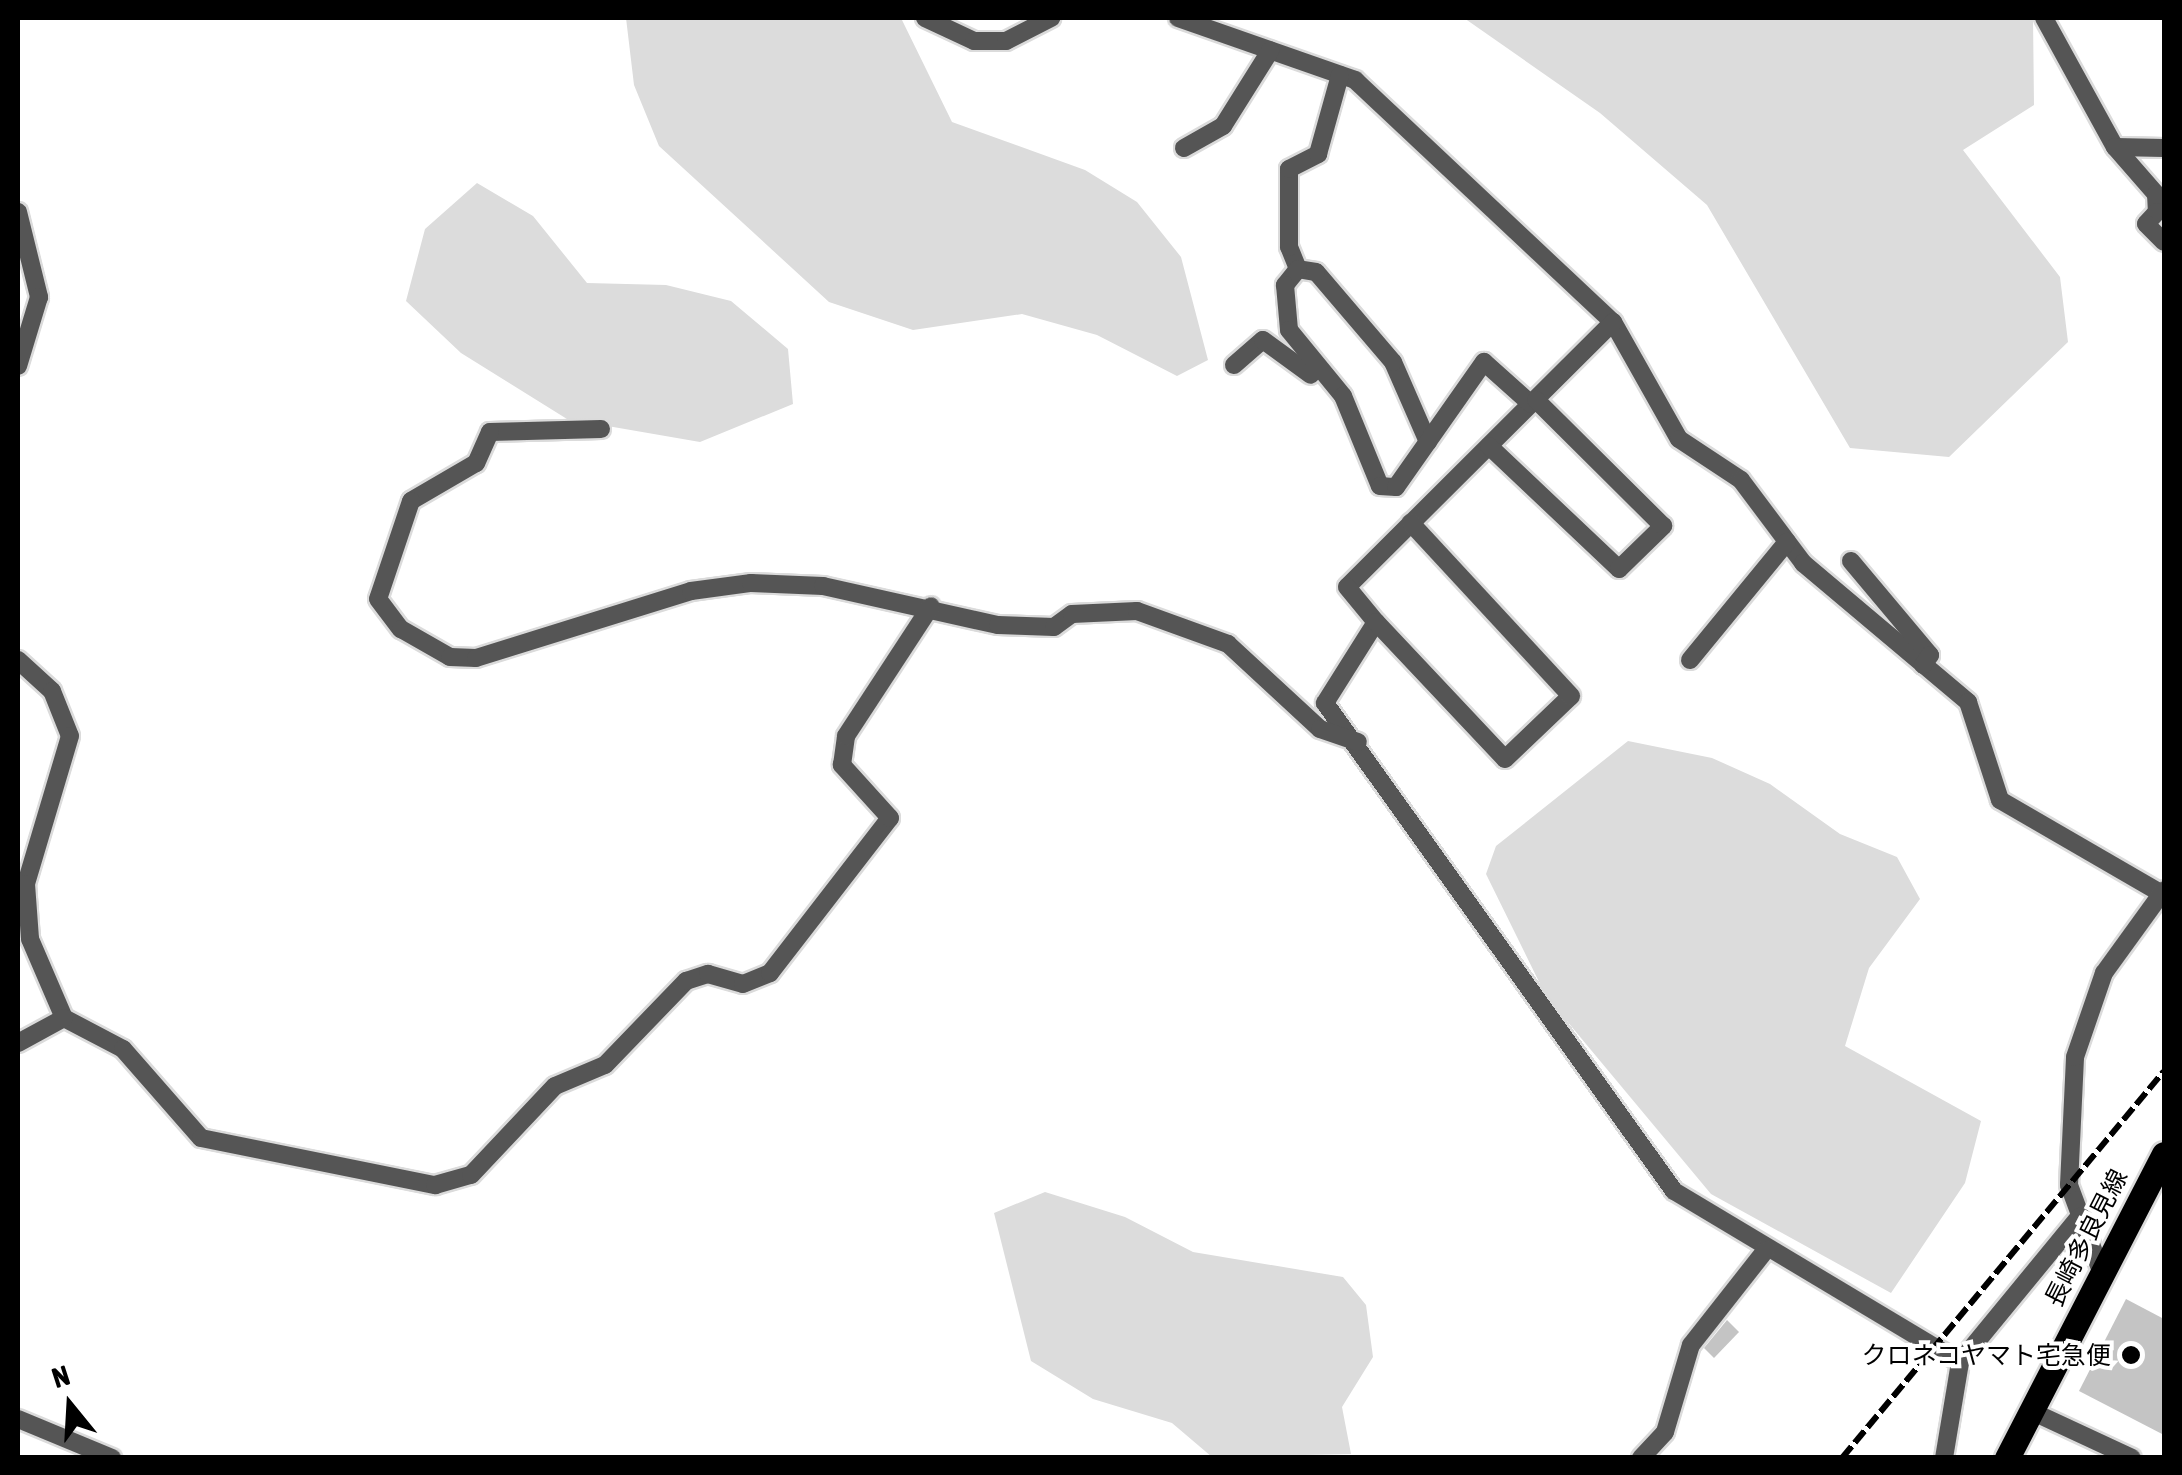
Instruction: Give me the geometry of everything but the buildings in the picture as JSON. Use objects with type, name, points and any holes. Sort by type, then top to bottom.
[{"type":"main road","name":"長崎多良見線","points":[[2007,1458],[2164,1154]]},
{"type":"street","points":[[925,18],[974,42],[1006,41],[1051,18]]},
{"type":"street","points":[[1178,18],[1340,75],[1613,322],[1679,439],[1741,480],[1787,542],[1968,702],[2000,800],[2164,893],[2104,974],[2075,1057],[2069,1185],[2101,1271]]},
{"type":"street","points":[[2044,18],[2115,147],[2156,194],[2158,212],[2146,224],[2164,242]]},
{"type":"street","points":[[1184,148],[1223,126],[1270,51]]},
{"type":"street","points":[[1298,269],[1289,247],[1289,169],[1318,154],[1340,75]]},
{"type":"street","points":[[2115,147],[2164,148]]},
{"type":"street","points":[[18,212],[38,296],[18,366]]},
{"type":"street","points":[[1298,269],[1285,285],[1289,330],[1347,404],[1380,486],[1396,487],[1484,362],[1534,402],[1663,526],[1619,568],[1489,446]]},
{"type":"street","points":[[1298,269],[1316,272],[1393,362],[1428,442]]},
{"type":"street","points":[[1411,524],[1571,696],[1505,759],[1347,587],[1613,322]]},
{"type":"street","points":[[1234,365],[1263,340],[1347,404]]},
{"type":"street","points":[[601,428],[490,432],[476,463],[411,501],[378,599],[401,629],[450,657],[476,658],[692,591],[751,583],[931,606],[1032,627],[1137,611],[1228,644],[1320,729],[1359,742]]},
{"type":"street","points":[[1690,660],[1787,542]]},
{"type":"street","points":[[1852,561],[1930,655],[1924,665]]},
{"type":"street","points":[[18,660],[52,692],[70,736],[26,884],[30,939],[64,1018],[123,1049],[201,1138],[435,1185],[471,1175],[555,1086],[604,1066],[686,981],[708,974],[743,984],[770,973],[879,839],[890,818],[842,765],[846,736],[931,606]]},
{"type":"street","points":[[1376,622],[1326,690],[1325,703],[1359,742],[1674,1191],[1764,1252],[1960,1362]]},
{"type":"street","points":[[18,1044],[64,1018]]},
{"type":"street","points":[[1944,1458],[1960,1362],[2079,1217]]},
{"type":"street","points":[[1642,1458],[1664,1432],[1691,1345],[1764,1252]]},
{"type":"street","points":[[2033,1412],[2132,1458]]},
{"type":"street","points":[[18,1419],[112,1458]]},
{"type":"shaded area","points":[[626,18],[901,18],[952,122],[1085,170],[1137,202],[1181,257],[1208,360],[1177,376],[1097,335],[1022,314],[913,330],[829,302],[659,146],[634,85]]},
{"type":"shaded area","points":[[1464,18],[2033,18],[2034,105],[1963,150],[2060,277],[2068,342],[1949,457],[1850,448],[1707,205],[1600,113]]},
{"type":"shaded area","points":[[477,183],[533,216],[587,283],[666,285],[731,301],[788,349],[793,404],[700,442],[567,419],[461,353],[406,301],[425,229]]},
{"type":"shaded area","points":[[1628,741],[1712,758],[1770,784],[1840,834],[1897,857],[1920,899],[1869,968],[1845,1046],[1981,1121],[1965,1183],[1891,1293],[1711,1194],[1546,996],[1486,874],[1496,846]]},
{"type":"shaded area","points":[[1045,1192],[1125,1217],[1193,1252],[1343,1277],[1366,1305],[1373,1357],[1342,1407],[1351,1454],[1212,1457],[1172,1423],[1093,1399],[1031,1361],[994,1213]]},
{"type":"railway","points":[[1842,1458],[2164,1071]]},
{"type":"place","name":"クロネコヤマト宅急便","points":[[2131,1355]]}]
